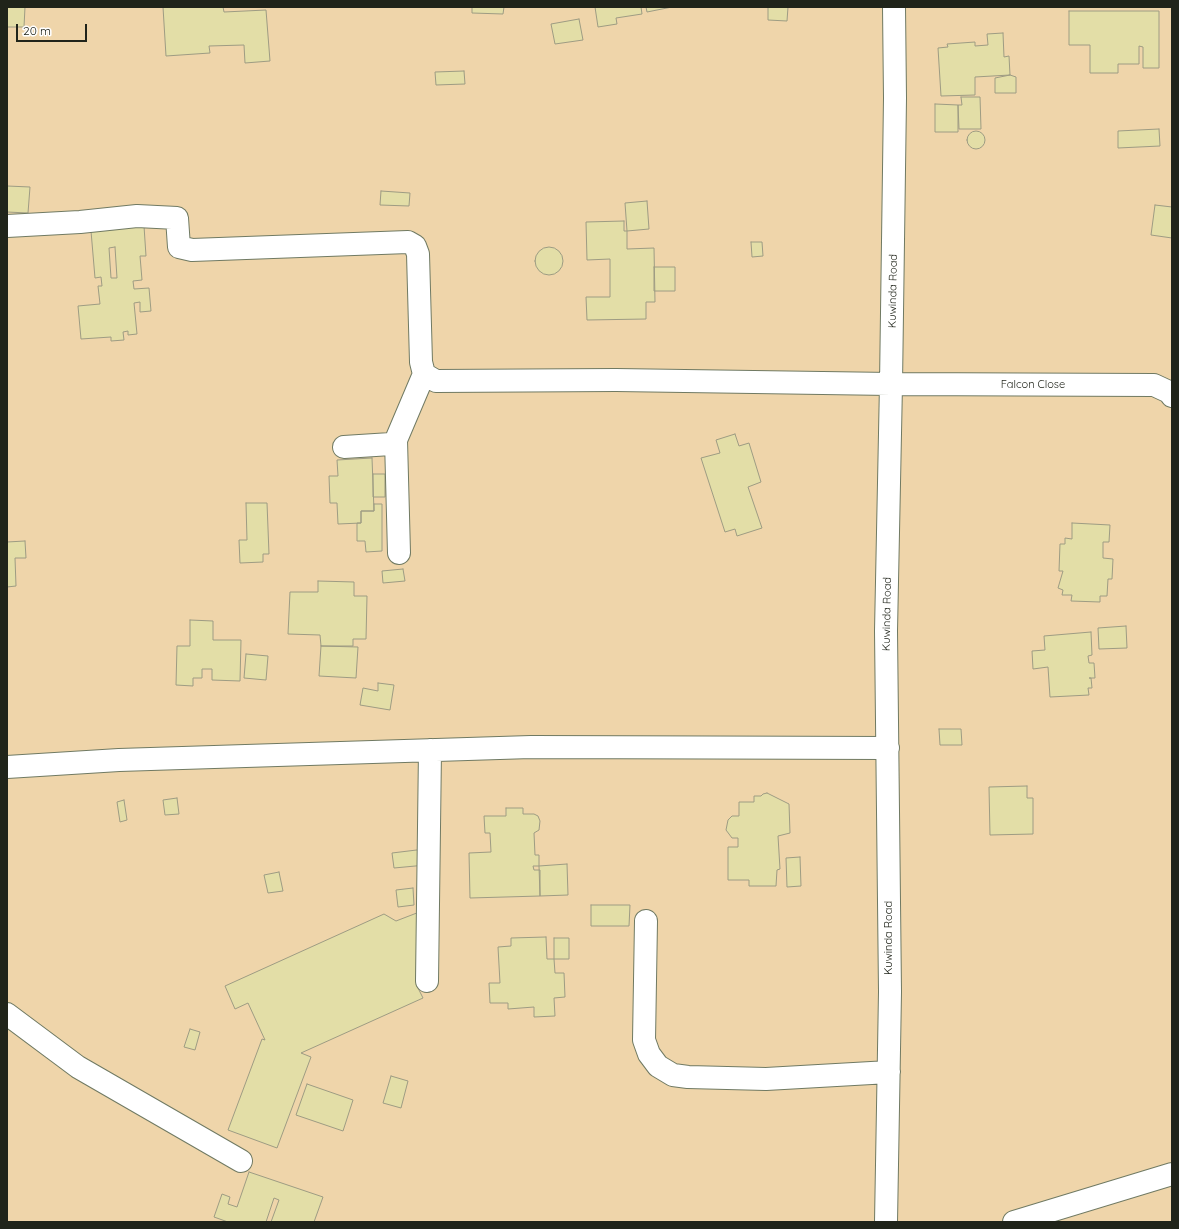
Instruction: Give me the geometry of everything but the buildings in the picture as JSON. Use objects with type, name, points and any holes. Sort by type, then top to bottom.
[{"type":"street","name":"Kuwinda Road","points":[[886,1222],[889,1072],[888,748],[886,631],[892,384],[895,98],[894,7]]},
{"type":"street","points":[[7,226],[80,222],[137,216],[177,218],[179,248],[192,250],[408,242],[415,246],[418,254],[421,362],[424,374],[396,440],[399,552]]},
{"type":"street","name":"Falcon Close","points":[[424,374],[436,381],[616,380],[892,384],[1154,385],[1171,392]]},
{"type":"street","points":[[344,447],[391,444],[396,440]]},
{"type":"street","points":[[7,767],[119,760],[531,747],[888,748]]},
{"type":"street","points":[[427,981],[430,750]]},
{"type":"street","points":[[646,921],[644,1040],[650,1054],[658,1066],[673,1075],[704,1078],[766,1079],[889,1072]]},
{"type":"street","points":[[7,1014],[78,1067],[241,1162]]},
{"type":"street","points":[[1014,1222],[1172,1174]]},
{"type":"shaded area","points":[[7,7],[1172,7],[1172,1222],[7,1222]]}]
